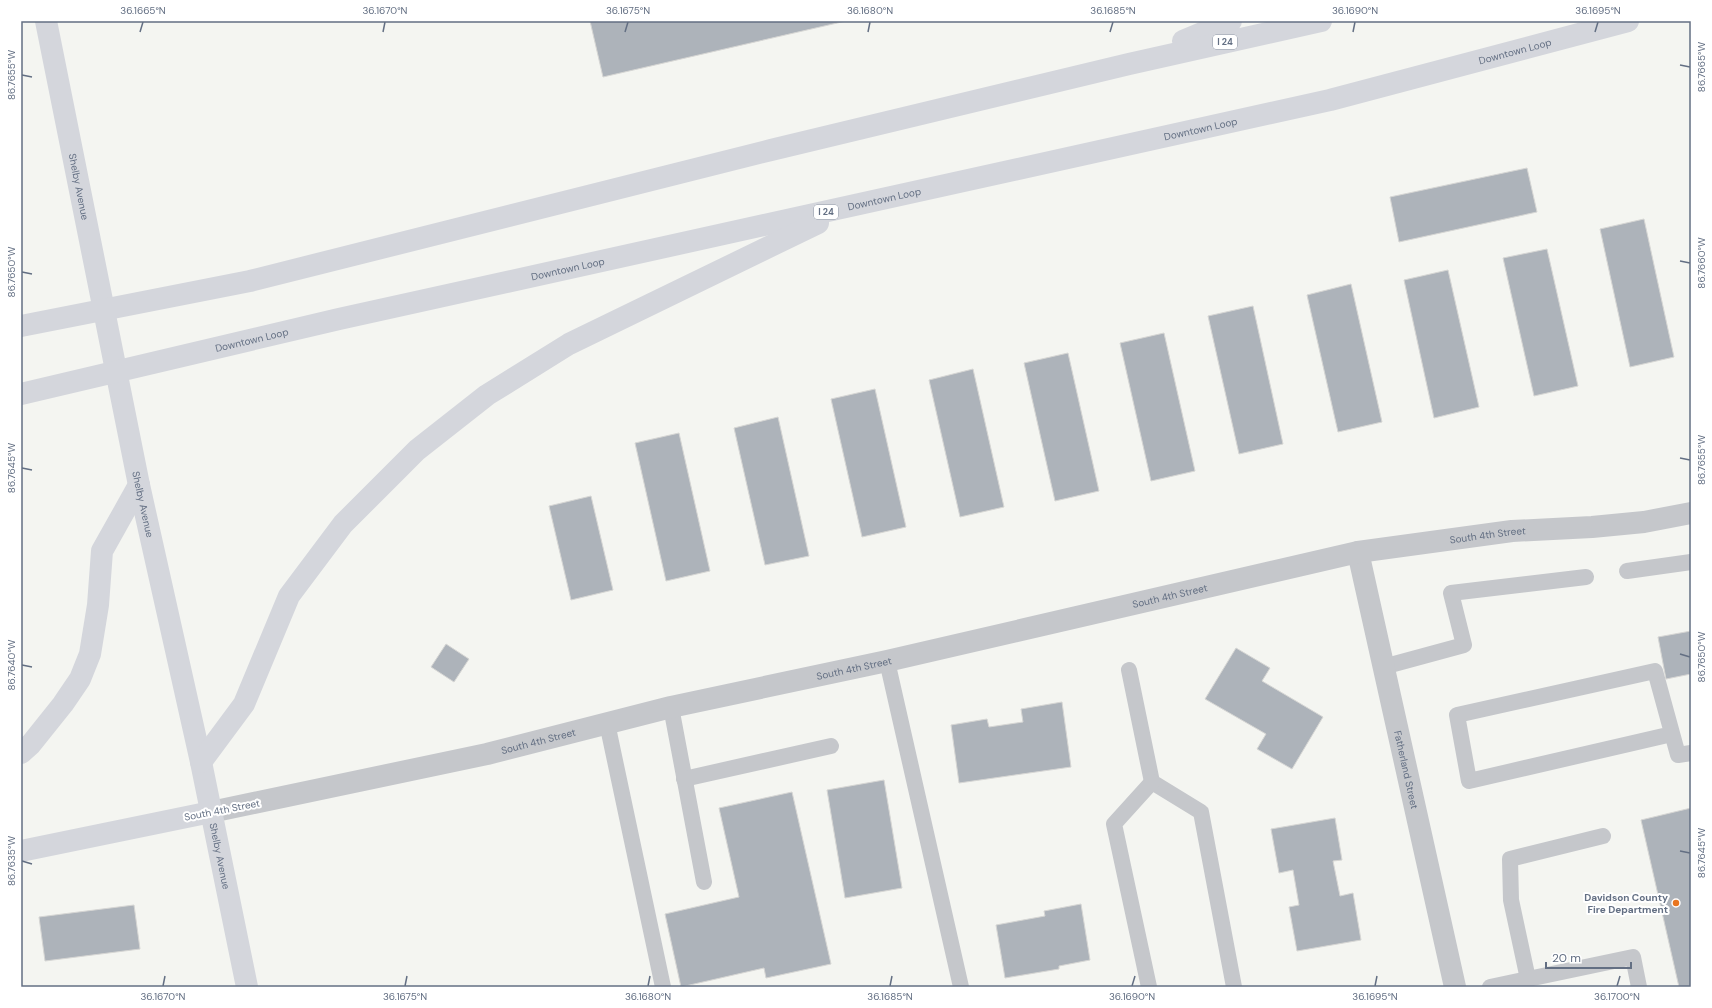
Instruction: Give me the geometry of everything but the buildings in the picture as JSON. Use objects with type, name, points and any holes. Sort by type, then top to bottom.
[{"type":"main road","name":"Shelby Avenue","points":[[46,21],[139,485],[201,762],[247,987]]},
{"type":"main road","points":[[1129,64],[1232,21]]},
{"type":"main road","name":"I 24","points":[[21,326],[250,280],[771,150],[1129,64],[1321,21]]},
{"type":"main road","name":"Downtown Loop","points":[[21,394],[339,319],[1330,100],[1628,21]]},
{"type":"main road","points":[[201,762],[244,704],[290,596],[343,524],[417,450],[487,395],[569,344],[851,207]]},
{"type":"main road","points":[[21,753],[31,744],[63,704],[80,679],[92,647],[98,604],[102,551],[139,485]]},
{"type":"main road","name":"South 4th Street","points":[[21,852],[210,812]]},
{"type":"street","name":"South 4th Street","points":[[210,812],[487,754],[671,707],[887,661],[1358,552],[1512,530],[1592,527],[1644,522],[1691,513]]},
{"type":"street","name":"Fatherland Street","points":[[1358,552],[1455,987]]},
{"type":"lane","points":[[1627,571],[1691,562]]},
{"type":"lane","points":[[1383,667],[1464,645],[1451,593],[1586,577]]},
{"type":"lane","points":[[887,661],[961,987]]},
{"type":"lane","points":[[1129,670],[1152,782],[1201,812],[1234,987]]},
{"type":"lane","points":[[1672,734],[1469,781],[1457,715],[1655,671],[1678,755],[1691,753]]},
{"type":"lane","points":[[671,707],[704,882]]},
{"type":"lane","points":[[607,723],[663,987]]},
{"type":"lane","points":[[684,779],[831,746]]},
{"type":"lane","points":[[1149,987],[1114,824],[1152,782]]},
{"type":"lane","points":[[1528,979],[1511,900],[1510,859],[1604,836]]},
{"type":"lane","points":[[1490,987],[1633,957],[1638,987]]},
{"type":"place","name":"Davidson County Fire Department","points":[[1676,903]]}]
